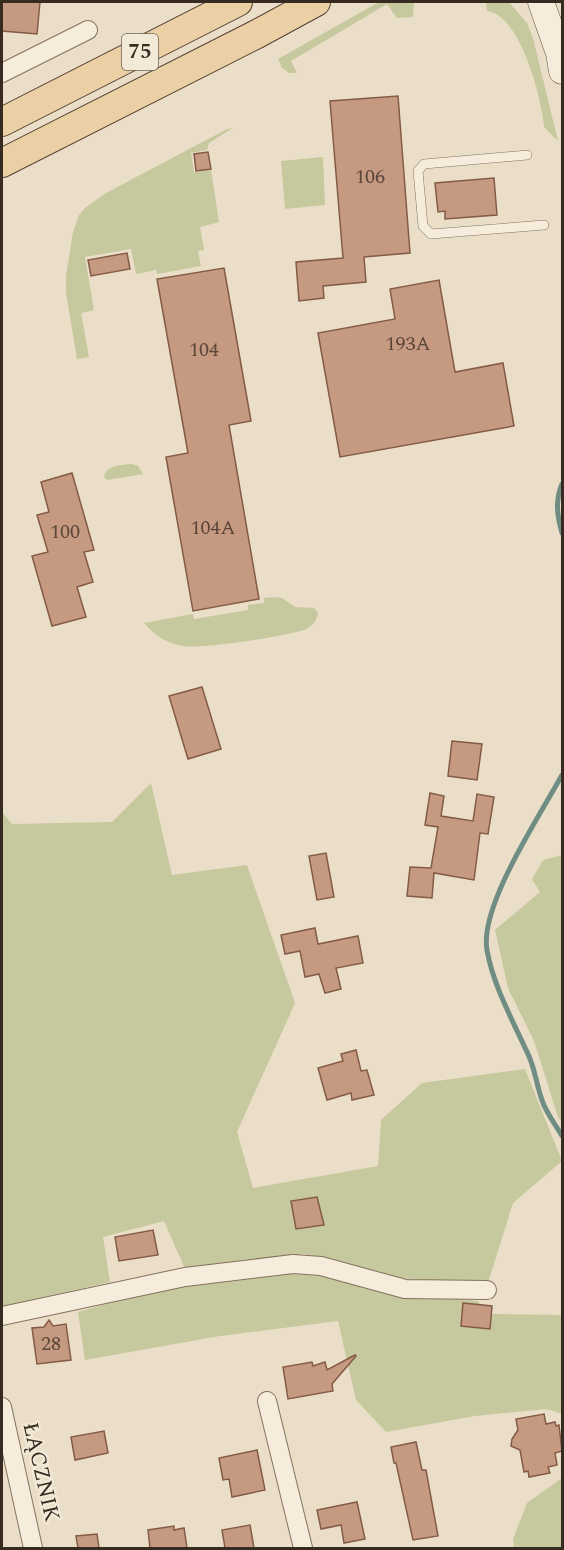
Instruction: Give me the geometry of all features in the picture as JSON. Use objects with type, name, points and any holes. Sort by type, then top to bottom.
[{"type":"main road","name":"75","points":[[2,122],[238,2]]},
{"type":"main road","name":"75","points":[[2,163],[316,2]]},
{"type":"street","points":[[540,2],[559,53],[562,70]]},
{"type":"street","points":[[2,73],[88,30]]},
{"type":"street","points":[[2,1316],[185,1277],[293,1264],[321,1266],[405,1289],[487,1290]]},
{"type":"street","points":[[267,1401],[303,1548]]},
{"type":"street","name":"ŁĄCZNIK","points":[[2,1407],[33,1548]]},
{"type":"lane","points":[[527,155],[424,164],[418,171],[423,226],[431,234],[544,225]]},
{"type":"green space","points":[[379,2],[445,2],[414,3],[413,17],[397,18],[387,4],[291,61],[297,73],[289,73],[282,68],[278,59]]},
{"type":"green space","points":[[486,2],[509,2],[527,23],[533,38],[558,141],[544,127],[534,79],[519,42],[510,26],[499,16],[487,11]]},
{"type":"green space","points":[[233,128],[209,143],[207,150],[191,153],[194,172],[211,170],[219,222],[200,227],[204,250],[198,251],[201,266],[157,274],[156,270],[136,274],[131,249],[85,257],[94,310],[81,313],[89,357],[77,359],[66,293],[66,276],[73,232],[79,215],[106,193],[227,129]]},
{"type":"green space","points":[[323,157],[325,205],[285,209],[281,161]]},
{"type":"green space","points":[[132,464],[138,466],[143,474],[107,480],[104,477],[111,468]]},
{"type":"green space","points":[[264,598],[282,598],[295,607],[314,608],[318,613],[316,620],[308,628],[285,635],[226,644],[193,646],[177,645],[167,641],[144,623],[193,614],[194,619],[248,610],[248,605],[264,603]]},
{"type":"green space","points":[[151,783],[172,875],[247,865],[295,1003],[237,1132],[253,1188],[378,1166],[381,1120],[422,1083],[525,1069],[562,1161],[513,1203],[488,1283],[448,1283],[380,1276],[340,1261],[303,1254],[186,1271],[164,1221],[103,1237],[110,1282],[2,1307],[2,812],[12,824],[112,822]]},
{"type":"green space","points":[[562,855],[562,1122],[558,1117],[534,1041],[508,988],[495,930],[540,892],[532,879],[543,860]]},
{"type":"green space","points":[[300,1271],[337,1276],[388,1292],[477,1301],[491,1314],[562,1315],[562,1414],[547,1409],[475,1416],[386,1432],[356,1400],[338,1321],[220,1336],[85,1360],[78,1312],[158,1289]]},
{"type":"green space","points":[[562,1478],[562,1548],[514,1548],[513,1539],[527,1503]]},
{"type":"building","points":[[2,2],[40,2],[37,34],[2,31]]},
{"type":"building","points":[[398,96],[410,253],[364,257],[366,282],[323,286],[324,298],[299,301],[296,262],[343,258],[330,101]]},
{"type":"building","points":[[208,152],[211,169],[196,171],[194,154]]},
{"type":"building","points":[[494,178],[497,215],[445,219],[445,211],[438,212],[435,183]]},
{"type":"building","points":[[127,253],[130,269],[91,276],[88,260]]},
{"type":"building","points":[[224,268],[251,421],[229,425],[259,599],[193,611],[166,457],[188,453],[157,279]]},
{"type":"building","points":[[439,280],[455,372],[503,363],[514,426],[340,457],[318,333],[395,319],[390,289]]},
{"type":"building","points":[[72,473],[94,550],[84,552],[93,582],[77,587],[86,617],[52,626],[32,556],[48,552],[37,515],[49,512],[41,482]]},
{"type":"building","points":[[202,687],[221,749],[188,759],[169,696]]},
{"type":"building","points":[[452,741],[482,744],[477,780],[448,776]]},
{"type":"building","points":[[430,793],[444,796],[441,816],[473,821],[477,794],[494,797],[488,834],[480,833],[474,880],[434,873],[432,898],[407,896],[410,867],[431,868],[438,827],[425,825]]},
{"type":"building","points":[[326,853],[334,897],[317,900],[309,856]]},
{"type":"building","points":[[315,928],[318,944],[358,936],[363,963],[336,968],[341,989],[325,993],[319,974],[305,977],[300,951],[285,954],[281,935]]},
{"type":"building","points":[[356,1050],[361,1071],[367,1070],[374,1095],[352,1100],[351,1093],[327,1100],[318,1068],[343,1061],[341,1054]]},
{"type":"building","points":[[317,1197],[324,1225],[296,1229],[291,1201]]},
{"type":"building","points":[[153,1230],[158,1255],[119,1261],[115,1237]]},
{"type":"building","points":[[463,1303],[492,1306],[490,1329],[461,1326]]},
{"type":"building","points":[[49,1320],[53,1326],[66,1324],[71,1360],[37,1364],[32,1328],[44,1327]]},
{"type":"building","points":[[355,1355],[332,1384],[333,1391],[288,1399],[283,1367],[312,1362],[313,1366],[325,1362],[327,1370]]},
{"type":"building","points":[[544,1414],[546,1424],[555,1422],[556,1426],[559,1425],[562,1451],[555,1453],[557,1465],[548,1467],[550,1473],[529,1477],[528,1471],[524,1472],[520,1450],[511,1446],[512,1439],[518,1430],[516,1419]]},
{"type":"building","points":[[104,1431],[108,1453],[75,1460],[71,1437]]},
{"type":"building","points":[[416,1442],[422,1470],[426,1470],[438,1536],[413,1540],[391,1447]]},
{"type":"building","points":[[257,1450],[265,1490],[232,1497],[229,1479],[223,1480],[219,1458]]},
{"type":"building","points":[[357,1502],[365,1539],[344,1543],[341,1525],[321,1529],[317,1510]]},
{"type":"building","points":[[250,1525],[254,1548],[225,1548],[222,1530]]},
{"type":"building","points":[[174,1526],[174,1530],[184,1528],[187,1548],[150,1548],[148,1530]]},
{"type":"building","points":[[97,1534],[99,1548],[78,1548],[76,1536]]},
{"type":"waterway","points":[[562,484],[558,496],[562,533]]},
{"type":"waterway","points":[[562,775],[514,861],[492,910],[487,931],[487,950],[498,989],[532,1064],[544,1105],[562,1136]]}]
